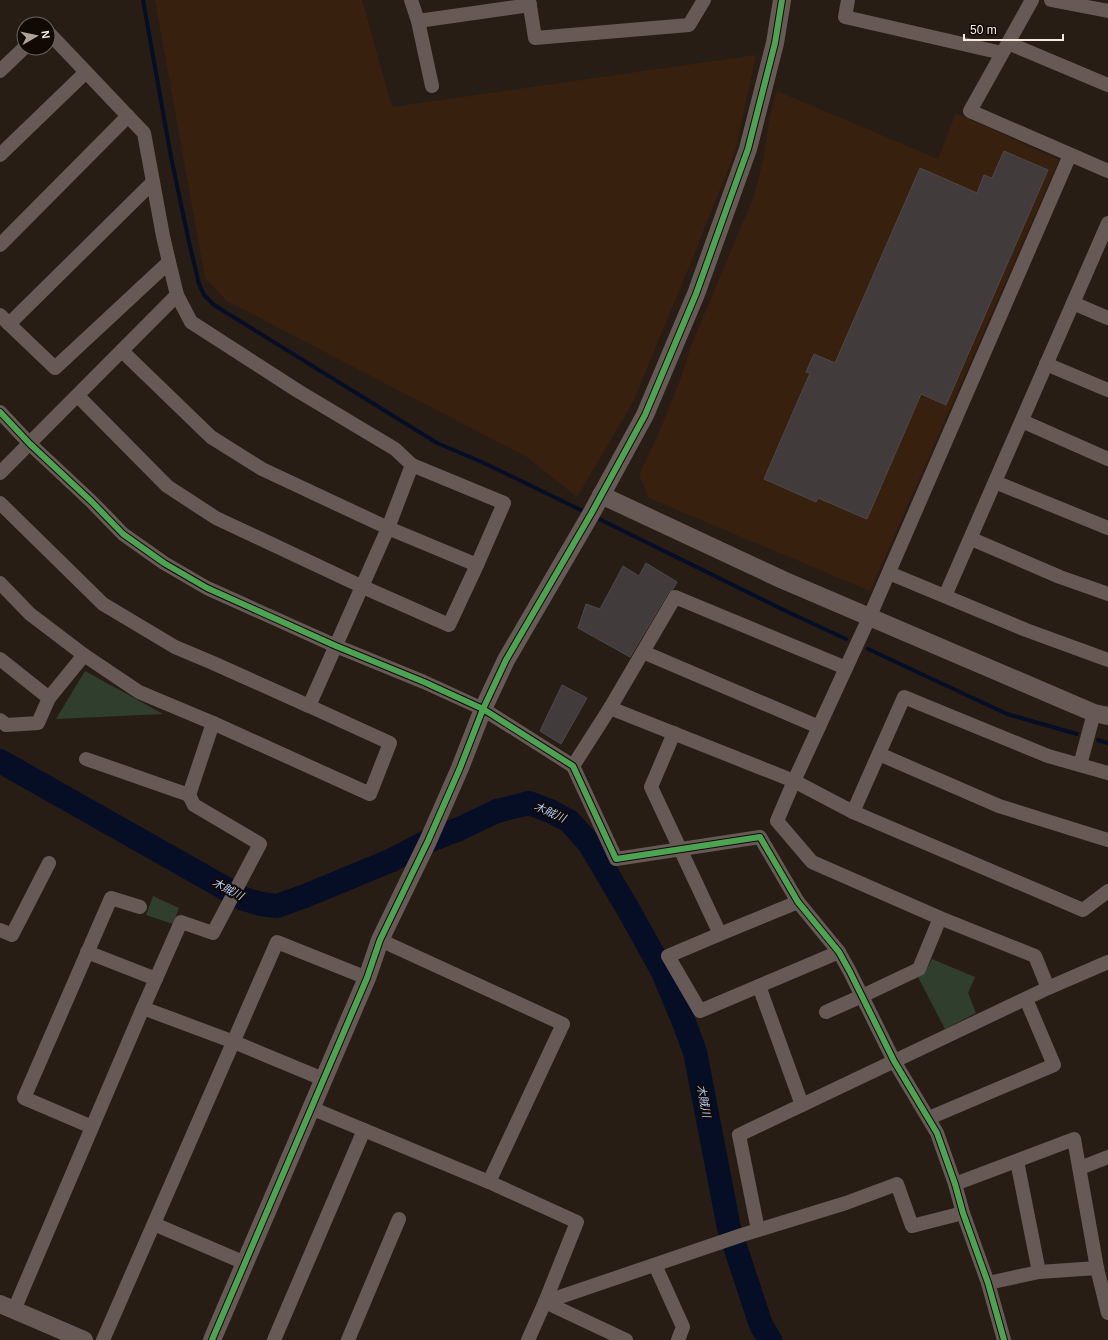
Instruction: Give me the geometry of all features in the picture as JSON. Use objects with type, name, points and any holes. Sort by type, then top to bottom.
[{"type":"street","points":[[411,0],[418,21],[432,86]]},
{"type":"street","points":[[418,21],[529,2],[536,38],[689,25],[704,0]]},
{"type":"street","points":[[212,1340],[367,978],[380,940],[428,841],[460,768],[483,709],[506,660],[601,495],[645,415],[696,294],[748,148],[775,43],[782,0]]},
{"type":"street","points":[[848,0],[845,17],[1005,48],[1108,85]]},
{"type":"street","points":[[1032,0],[970,111],[1108,171]]},
{"type":"street","points":[[1051,0],[1108,11]]},
{"type":"street","points":[[56,40],[144,133],[162,236],[177,295],[191,322],[298,391],[395,449],[412,465],[504,503],[449,625],[363,587],[216,518],[167,486],[78,396]]},
{"type":"street","points":[[0,72],[16,56]]},
{"type":"street","points":[[0,155],[86,72]]},
{"type":"street","points":[[0,245],[128,116]]},
{"type":"street","points":[[1048,988],[1035,956],[940,918],[812,862],[777,821],[889,573],[1070,155]]},
{"type":"street","points":[[153,182],[5,319],[55,368],[169,262]]},
{"type":"street","points":[[945,596],[1108,223]]},
{"type":"street","points":[[0,473],[177,295]]},
{"type":"street","points":[[1073,303],[1108,318]]},
{"type":"street","points":[[122,350],[211,437],[262,469],[388,528],[476,565]]},
{"type":"street","points":[[1046,364],[1108,390]]},
{"type":"street","points":[[0,412],[30,444],[124,534],[164,563],[207,588],[336,646],[424,682],[483,709],[573,766],[616,859],[760,838],[798,902],[839,952],[894,1061],[937,1133],[988,1283],[1004,1340]]},
{"type":"street","points":[[1022,421],[1108,459]]},
{"type":"street","points":[[309,706],[363,587],[388,528],[412,465]]},
{"type":"street","points":[[995,482],[1108,528]]},
{"type":"street","points":[[601,495],[740,561],[869,618],[1101,714],[1080,765]]},
{"type":"street","points":[[0,503],[103,604],[175,647],[390,743],[370,794],[214,723],[139,692],[84,655],[30,614],[0,583]]},
{"type":"street","points":[[974,540],[1060,577],[1108,594]]},
{"type":"street","points":[[889,573],[1026,630],[1108,660]]},
{"type":"street","points":[[573,766],[610,708],[675,597],[846,668]]},
{"type":"street","points":[[643,652],[819,727]]},
{"type":"street","points":[[0,720],[6,724],[38,723],[50,698],[84,655]]},
{"type":"street","points":[[0,659],[50,698]]},
{"type":"street","points":[[853,812],[904,697],[1048,756],[1108,773]]},
{"type":"street","points":[[610,708],[794,781],[853,812],[1083,910],[1108,891]]},
{"type":"street","points":[[189,795],[214,723]]},
{"type":"street","points":[[674,733],[651,787],[720,934]]},
{"type":"street","points":[[879,754],[999,806],[1108,840]]},
{"type":"street","points":[[84,1340],[7,1307],[92,1127],[180,922],[213,933],[260,844],[194,805],[189,795],[86,759]]},
{"type":"street","points":[[0,930],[12,935],[49,864]]},
{"type":"street","points":[[92,1127],[24,1098],[111,898],[140,907]]},
{"type":"street","points":[[798,902],[668,956],[700,1011],[839,952]]},
{"type":"street","points":[[826,1012],[919,969],[940,918]]},
{"type":"street","points":[[380,940],[563,1024],[489,1182]]},
{"type":"street","points":[[103,1340],[277,942],[367,978]]},
{"type":"street","points":[[87,952],[156,978]]},
{"type":"street","points":[[758,1230],[739,1135],[1048,988],[1108,962]]},
{"type":"street","points":[[759,986],[802,1105]]},
{"type":"street","points":[[928,1118],[1054,1065],[1026,999]]},
{"type":"street","points":[[144,1008],[234,1042],[323,1079]]},
{"type":"street","points":[[311,1108],[489,1182],[577,1222],[528,1340]]},
{"type":"street","points":[[274,1340],[364,1130]]},
{"type":"street","points":[[955,1184],[1074,1139],[1097,1268],[1108,1313]]},
{"type":"street","points":[[1080,1168],[1108,1157]]},
{"type":"street","points":[[1017,1161],[1039,1272]]},
{"type":"street","points":[[545,1302],[742,1234],[846,1203],[897,1184],[912,1226],[963,1213]]},
{"type":"street","points":[[348,1340],[399,1219]]},
{"type":"street","points":[[154,1224],[245,1263]]},
{"type":"street","points":[[654,1265],[683,1327],[678,1340]]},
{"type":"street","points":[[988,1283],[1039,1272],[1097,1268]]},
{"type":"street","points":[[545,1302],[626,1340]]},
{"type":"shaded area","points":[[155,0],[362,0],[392,107],[756,55],[735,152],[686,274],[633,402],[577,497],[527,457],[227,301],[205,278]]},
{"type":"shaded area","points":[[777,91],[938,159],[956,113],[1059,160],[870,591],[649,498],[639,475],[658,435],[682,375],[691,346],[754,196],[763,161],[769,120]]},
{"type":"green space","points":[[85,671],[163,714],[56,719]]},
{"type":"green space","points":[[153,896],[179,908],[173,924],[146,915]]},
{"type":"green space","points":[[932,959],[975,977],[968,993],[976,1013],[945,1029],[918,977],[925,972]]},
{"type":"building","points":[[1004,151],[1048,170],[946,405],[921,394],[867,519],[818,498],[816,502],[764,479],[810,373],[806,372],[814,354],[835,363],[920,168],[977,193],[984,175],[992,178]]},
{"type":"building","points":[[646,563],[677,582],[673,589],[668,593],[630,657],[578,628],[586,604],[600,609],[623,566],[639,576]]},
{"type":"building","points":[[562,685],[587,698],[561,744],[540,731]]},
{"type":"waterway","points":[[143,0],[171,157],[199,284],[204,295],[214,305],[437,443],[484,463],[587,513]]},
{"type":"waterway","points":[[595,517],[846,639]]},
{"type":"waterway","points":[[868,649],[1007,714],[1077,734]]},
{"type":"waterway","points":[[1098,740],[1108,743]]},
{"type":"waterway","name":"木賊川","points":[[0,761],[244,899],[261,904],[277,906],[392,860],[428,841],[459,829],[497,811],[529,803],[550,811],[569,821],[589,843],[628,909],[663,972],[685,1025],[695,1052],[729,1228],[761,1325],[770,1340]]},
{"type":"cycle path","points":[[212,1340],[367,978],[380,940],[428,841],[460,768],[483,709],[506,660],[591,514],[645,415],[696,294],[748,149],[775,43],[782,0]]},
{"type":"cycle path","points":[[0,412],[30,444],[92,502],[123,534],[164,563],[207,588],[336,646],[424,682],[483,709],[573,766],[616,859],[760,837],[798,902],[839,952],[894,1061],[937,1133],[988,1283],[1004,1340]]}]
